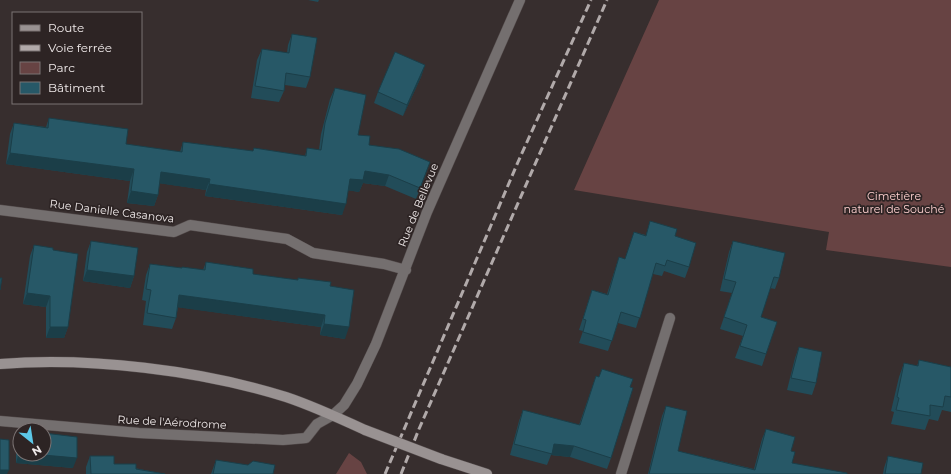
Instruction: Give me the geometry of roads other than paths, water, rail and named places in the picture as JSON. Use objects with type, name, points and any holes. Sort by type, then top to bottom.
[{"type":"street","name":"Rue de Bellevue","points":[[333,415],[344,405],[357,384],[376,344],[428,212],[520,0]]},
{"type":"street","name":"Rue Danielle Casanova","points":[[0,210],[174,232],[190,225],[286,239],[313,253],[384,264],[406,270]]},
{"type":"street","points":[[621,474],[670,318]]},
{"type":"street","points":[[0,364],[72,363],[129,366],[190,375],[240,385],[286,397],[333,415],[365,430],[487,474]]},
{"type":"street","name":"Rue de l'Aérodrome","points":[[0,421],[139,433],[284,440],[306,438],[317,424],[333,415]]},
{"type":"railway","points":[[385,474],[518,162],[591,0]]},
{"type":"railway","points":[[401,474],[419,429],[607,0]]},
{"type":"park label","name":"Cimetière naturel de Souché","points":[[894,202]]}]
